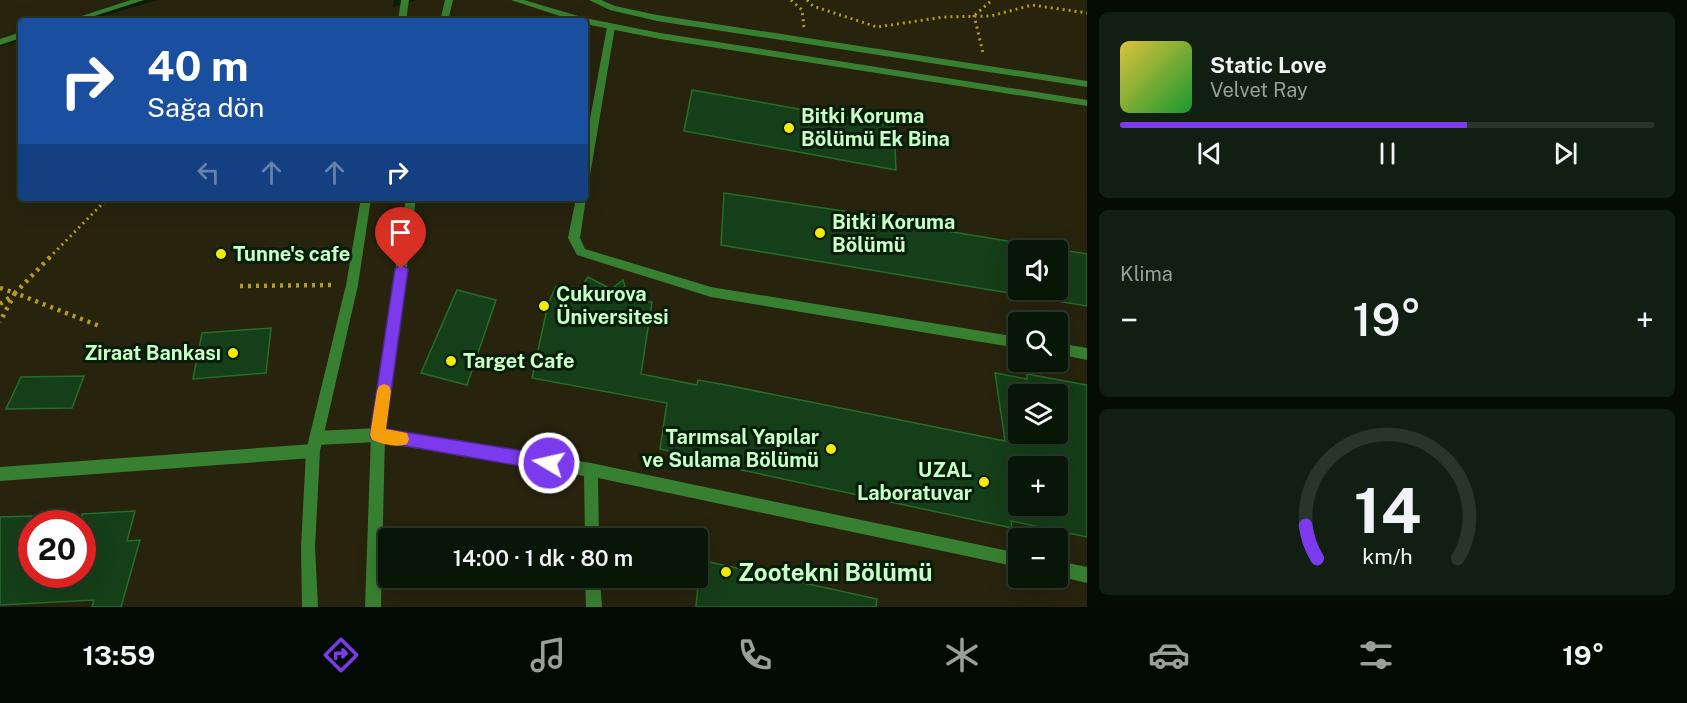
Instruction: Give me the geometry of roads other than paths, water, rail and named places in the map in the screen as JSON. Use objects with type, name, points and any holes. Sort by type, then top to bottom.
[{"type":"street","points":[[80,18],[140,0]]},
{"type":"street","points":[[402,18],[405,0]]},
{"type":"street","points":[[445,18],[448,0]]},
{"type":"street","points":[[515,0],[575,18]]},
{"type":"street","points":[[593,0],[613,8],[657,18],[1087,84]]},
{"type":"street","points":[[588,22],[1087,103]]},
{"type":"street","points":[[588,158],[611,27]]},
{"type":"street","points":[[0,42],[18,36]]},
{"type":"street","points":[[310,607],[308,547],[314,444],[352,285],[366,201]]},
{"type":"street","points":[[373,607],[378,435],[411,201]]},
{"type":"street","points":[[580,201],[574,238],[581,252],[622,266],[711,292],[1008,341]]},
{"type":"street","points":[[1068,351],[1087,354]]},
{"type":"street","points":[[0,474],[314,444],[378,435],[591,470],[1008,558]]},
{"type":"street","points":[[591,470],[592,528]]},
{"type":"street","points":[[1068,570],[1087,575]]},
{"type":"street","points":[[593,588],[594,607]]},
{"type":"place","name":"Bitki Koruma Bölümü Ek Bina","points":[[789,128]]},
{"type":"place","name":"Bitki Koruma Bölümü","points":[[820,233]]},
{"type":"place","name":"Tunne's cafe","points":[[221,254]]},
{"type":"place","name":"Çukurova Üniversitesi","points":[[544,306]]},
{"type":"place","name":"Ziraat Bankası","points":[[233,353]]},
{"type":"place","name":"Target Cafe","points":[[451,361]]},
{"type":"place","name":"Tarımsal Yapılar ve Sulama Bölümü","points":[[831,449]]},
{"type":"place","name":"UZAL Laboratuvar","points":[[984,482]]},
{"type":"place","name":"Zootekni Bölümü","points":[[726,572]]}]
